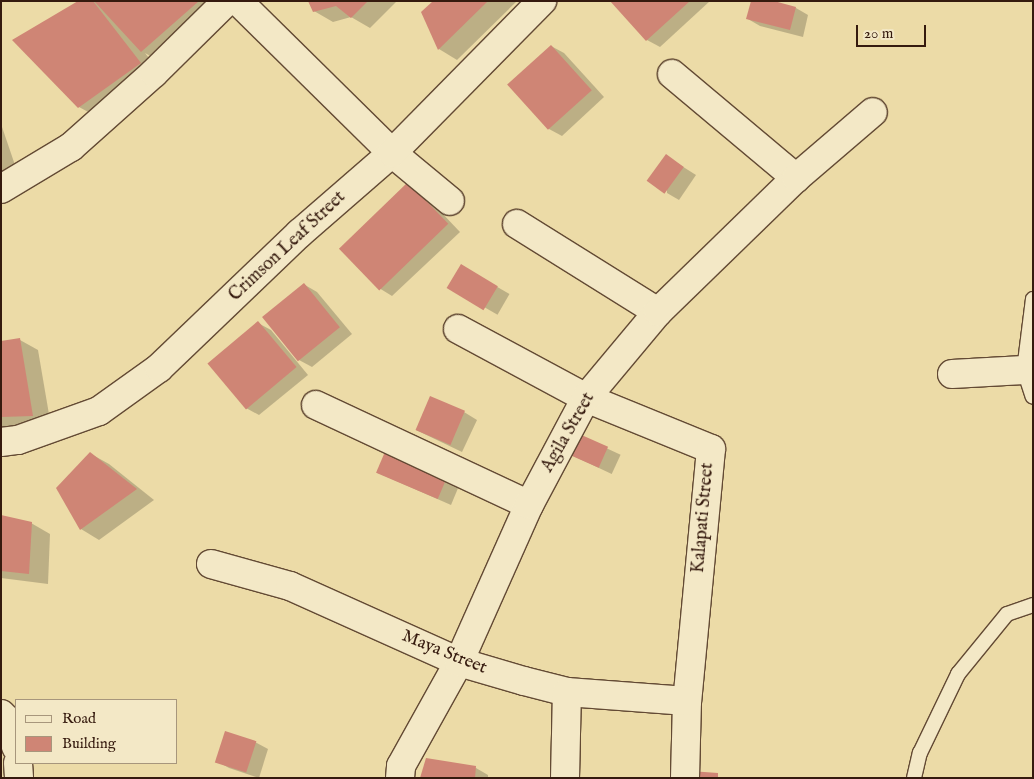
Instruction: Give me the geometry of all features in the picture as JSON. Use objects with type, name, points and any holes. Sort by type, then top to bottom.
[{"type":"street","points":[[1,189],[70,147],[154,73],[227,1]]},
{"type":"street","points":[[238,1],[392,153],[450,201]]},
{"type":"street","name":"Crimson Leaf Street","points":[[1,442],[18,440],[99,411],[159,368],[300,233],[392,153],[540,2]]},
{"type":"street","points":[[672,74],[796,178]]},
{"type":"street","name":"Agila Street","points":[[400,778],[401,766],[459,662],[528,505],[586,398],[658,312],[796,178],[873,112]]},
{"type":"street","points":[[517,224],[658,312]]},
{"type":"street","name":"Kalapati Street","points":[[458,329],[586,398],[711,449],[687,701],[685,778]]},
{"type":"street","points":[[952,374],[1024,370]]},
{"type":"street","points":[[316,405],[528,505]]},
{"type":"street","name":"Maya Street","points":[[211,564],[290,586],[459,662],[567,692],[687,701]]},
{"type":"street","points":[[564,778],[567,692]]},
{"type":"street","points":[[1,714],[6,719],[15,745]]},
{"type":"street","points":[[18,764],[19,778]]},
{"type":"lane","points":[[1033,299],[1024,370],[1033,397]]},
{"type":"lane","points":[[914,778],[920,753],[958,674],[1008,614],[1033,606]]},
{"type":"building","points":[[78,1],[93,1],[141,63],[78,108],[12,40]]},
{"type":"building","points":[[94,1],[199,1],[141,52]]},
{"type":"building","points":[[308,1],[368,1],[351,18],[336,6],[313,12]]},
{"type":"building","points":[[433,1],[488,1],[438,50],[421,12]]},
{"type":"building","points":[[610,1],[690,1],[646,41]]},
{"type":"building","points":[[751,1],[774,1],[796,7],[790,30],[746,19]]},
{"type":"building","points":[[551,45],[592,90],[548,130],[507,84]]},
{"type":"building","points":[[666,154],[684,167],[664,194],[647,181]]},
{"type":"building","points":[[408,182],[448,224],[379,290],[339,249]]},
{"type":"building","points":[[461,264],[498,286],[483,310],[447,288]]},
{"type":"building","points":[[304,283],[340,327],[298,361],[262,317]]},
{"type":"building","points":[[258,321],[297,367],[246,409],[207,363]]},
{"type":"building","points":[[20,338],[33,416],[1,417],[1,341]]},
{"type":"building","points":[[430,396],[465,411],[451,445],[416,430]]},
{"type":"building","points":[[577,433],[608,447],[599,468],[568,454]]},
{"type":"building","points":[[387,447],[449,473],[438,499],[376,473]]},
{"type":"building","points":[[90,452],[137,489],[80,530],[56,488]]},
{"type":"building","points":[[1,515],[32,522],[29,574],[1,571]]},
{"type":"building","points":[[225,731],[256,741],[246,773],[215,762]]},
{"type":"building","points":[[426,758],[476,766],[475,778],[420,778]]},
{"type":"building","points":[[690,771],[718,773],[718,778],[690,778]]}]
